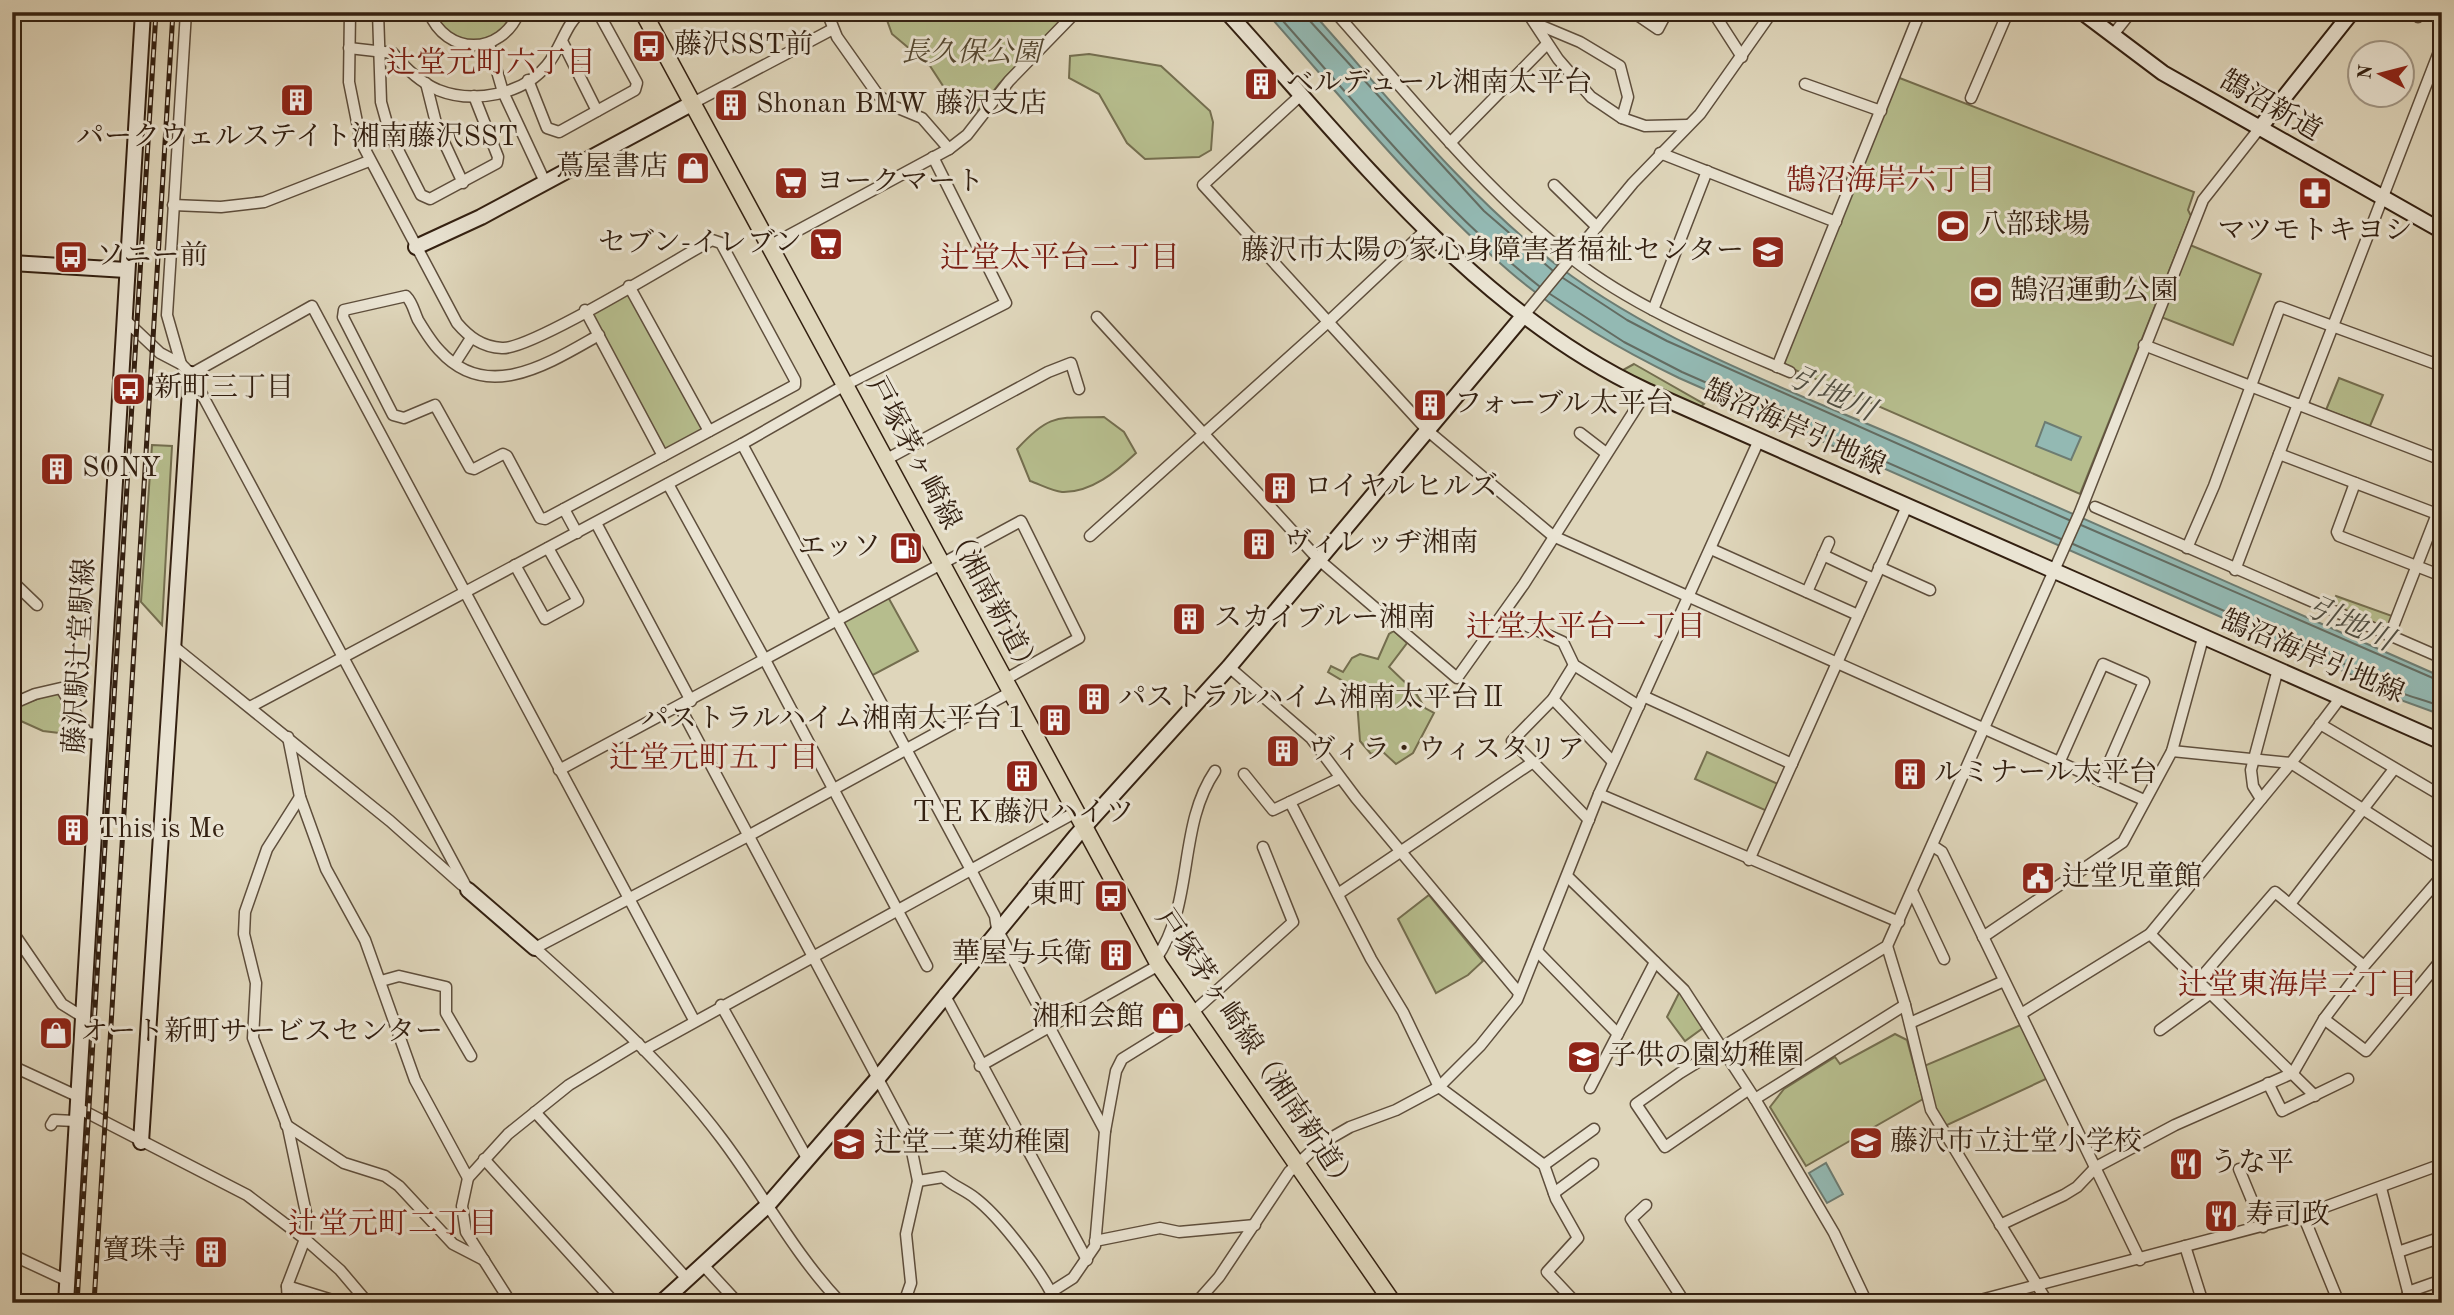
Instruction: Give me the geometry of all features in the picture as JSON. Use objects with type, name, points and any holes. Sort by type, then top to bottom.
[{"type":"main road","name":"戸塚茅ヶ崎線（湘南新道）","points":[[643,12],[1158,962],[1393,1303]]},
{"type":"street","name":"藤沢駅辻堂駅線","points":[[66,1303],[143,12]]},
{"type":"street","points":[[186,12],[167,315],[186,369],[468,890]]},
{"type":"street","points":[[350,12],[349,48],[353,110],[369,161],[457,323],[471,338],[502,348],[517,346],[712,240],[721,243],[795,380],[795,385],[545,519],[540,518],[503,454],[474,469],[470,468],[435,405],[404,418],[393,415],[342,317],[344,310],[406,296],[441,352],[469,371],[490,376],[516,376],[540,367],[599,335]]},
{"type":"street","points":[[378,12],[377,49],[381,102],[390,134],[421,195],[430,199],[497,163],[498,157],[474,96]]},
{"type":"street","points":[[429,12],[434,26],[454,42],[470,46],[489,44],[503,36],[519,12]]},
{"type":"street","points":[[349,48],[377,49],[393,53],[426,83],[440,90],[474,96],[503,92],[544,69],[563,43],[570,22],[582,12]]},
{"type":"street","points":[[528,80],[547,128],[552,132],[559,132],[635,90],[637,83],[598,12]]},
{"type":"street","points":[[827,12],[833,29],[878,95],[893,106],[922,118],[949,149]]},
{"type":"street","points":[[771,245],[949,149],[967,135],[1009,81],[1076,12]]},
{"type":"street","name":"鵠沼海岸引地線","points":[[1227,12],[1427,229],[1524,315],[1579,356],[1647,391],[1907,506],[2056,567],[2203,638],[2442,742]]},
{"type":"street","points":[[1633,12],[1658,29],[1667,12]]},
{"type":"street","points":[[1713,12],[1742,57]]},
{"type":"street","points":[[661,1303],[766,1206],[878,1078],[997,929],[1229,667],[1597,227],[1660,153],[1688,125],[1742,57],[1772,12]]},
{"type":"street","points":[[1777,367],[1920,12]]},
{"type":"street","points":[[1971,98],[2008,12]]},
{"type":"street","name":"鵠沼新道","points":[[2081,12],[2163,73],[2381,199],[2442,231]]},
{"type":"street","points":[[2112,36],[2131,12]]},
{"type":"street","points":[[1748,1090],[1665,1147],[1636,1104],[1680,1073],[1887,946],[1913,893],[2080,512],[2203,200],[2353,12]]},
{"type":"street","points":[[1528,13],[1547,44],[1591,97],[1622,118],[1645,126],[1688,125]]},
{"type":"street","points":[[1342,15],[1450,143],[1530,224],[1572,259],[1653,310],[1790,372]]},
{"type":"street","points":[[1537,24],[1580,42],[1620,66],[1628,97],[1622,118]]},
{"type":"street","points":[[416,247],[545,183],[833,29]]},
{"type":"street","points":[[563,43],[597,111]]},
{"type":"street","points":[[489,44],[503,92],[545,183]]},
{"type":"street","points":[[1450,143],[1547,44]]},
{"type":"street","points":[[2235,570],[2442,44]]},
{"type":"street","points":[[426,83],[437,127],[463,183]]},
{"type":"street","points":[[1805,84],[1881,111]]},
{"type":"street","points":[[1302,94],[1203,185],[1428,431],[1553,536],[2144,800]]},
{"type":"street","points":[[1660,153],[1836,222]]},
{"type":"street","points":[[250,707],[742,444],[845,385],[1006,303],[933,157]]},
{"type":"street","points":[[173,205],[221,207],[264,202],[369,161]]},
{"type":"street","points":[[1653,310],[1707,171]]},
{"type":"street","points":[[1555,185],[1597,227]]},
{"type":"street","points":[[1090,536],[1327,323],[1427,229]]},
{"type":"street","points":[[12,263],[126,270]]},
{"type":"street","points":[[629,286],[709,432]]},
{"type":"street","points":[[186,369],[312,306],[463,593],[694,1020]]},
{"type":"street","points":[[2187,548],[2214,486],[2280,307],[2436,364],[2442,350]]},
{"type":"street","points":[[585,310],[663,456]]},
{"type":"street","points":[[1097,317],[1318,559],[1457,678],[1503,615],[1647,391]]},
{"type":"street","points":[[123,318],[160,353],[186,369]]},
{"type":"street","points":[[455,363],[471,338]]},
{"type":"street","points":[[2144,345],[2442,460]]},
{"type":"street","points":[[887,459],[1048,372],[1071,363],[1079,389]]},
{"type":"street","points":[[141,1142],[186,369]]},
{"type":"street","points":[[1580,433],[1606,453]]},
{"type":"street","points":[[1196,1303],[1219,1277],[1297,1164],[1317,1146],[1350,1127],[1396,1110],[1439,1087],[1480,1046],[1511,1008],[1537,951],[1599,794],[1759,440]]},
{"type":"street","points":[[742,444],[971,870],[995,916],[997,929],[1052,1027],[1105,1131]]},
{"type":"street","points":[[2279,454],[2437,514]]},
{"type":"street","points":[[2355,483],[2337,532],[2339,536],[2442,576]]},
{"type":"street","points":[[667,484],[765,660],[927,967]]},
{"type":"street","points":[[2389,637],[2442,501]]},
{"type":"street","points":[[1749,860],[1907,506]]},
{"type":"street","points":[[2095,507],[2442,658]]},
{"type":"street","points":[[564,509],[577,533]]},
{"type":"street","points":[[535,948],[906,750],[1079,638],[1021,521],[559,770]]},
{"type":"street","points":[[596,523],[691,701]]},
{"type":"street","points":[[1807,592],[1829,542]]},
{"type":"street","points":[[515,565],[545,620],[579,601],[548,548]]},
{"type":"street","points":[[1711,549],[1858,615]]},
{"type":"street","points":[[1824,555],[1874,579]]},
{"type":"street","points":[[1880,567],[1930,590]]},
{"type":"street","points":[[12,581],[37,605]]},
{"type":"street","points":[[1503,615],[1563,642],[1574,665],[1641,701],[1791,764]]},
{"type":"street","points":[[1983,937],[2123,842],[2172,751],[2203,638]]},
{"type":"street","points":[[172,645],[288,737],[468,890],[641,1046],[721,1138],[766,1206],[841,1303]]},
{"type":"street","points":[[2059,763],[2103,664],[2144,682],[2101,781]]},
{"type":"street","points":[[1574,665],[1553,699],[1512,741],[1589,820]]},
{"type":"street","points":[[1229,667],[1311,738],[1340,778],[1519,993]]},
{"type":"street","points":[[2261,799],[2252,779],[2253,760],[2278,669]]},
{"type":"street","points":[[12,704],[34,694],[61,688],[87,733],[101,734]]},
{"type":"street","points":[[2021,1014],[2150,934],[2291,763],[2341,697]]},
{"type":"street","points":[[1553,699],[1613,762]]},
{"type":"street","points":[[680,707],[909,1137],[918,1181],[906,1234],[911,1283],[904,1303]]},
{"type":"street","points":[[2320,724],[2442,796]]},
{"type":"street","points":[[288,737],[300,797],[326,869],[365,940],[382,981],[415,1080],[468,1178]]},
{"type":"street","points":[[2172,751],[2291,763],[2442,860]]},
{"type":"street","points":[[1338,894],[1533,762]]},
{"type":"street","points":[[2290,904],[2394,769]]},
{"type":"street","points":[[980,1066],[1052,1027],[1158,962],[1174,928],[1197,804],[1215,771]]},
{"type":"street","points":[[1244,774],[1273,810],[1340,778]]},
{"type":"street","points":[[1599,794],[1899,922]]},
{"type":"street","points":[[288,1303],[287,1286],[305,1239],[306,1213],[286,1125],[253,1038],[256,983],[244,934],[245,912],[267,849],[300,797]]},
{"type":"street","points":[[1290,802],[1403,1012],[1439,1087],[1544,1165],[1553,1193],[1578,1238],[1547,1272],[1576,1303]]},
{"type":"street","points":[[511,1303],[466,1232],[462,1206],[468,1178],[484,1158],[535,1112],[569,1085],[813,957],[1076,812]]},
{"type":"street","points":[[1933,846],[1942,852],[2140,1260]]},
{"type":"street","points":[[1051,1292],[1073,1278],[1087,1260],[1095,1241],[1105,1131],[1116,1071],[1122,1059],[1192,1014],[1293,922],[1264,847]]},
{"type":"street","points":[[1567,876],[1684,990],[1755,1099],[1834,1233],[1867,1303]]},
{"type":"street","points":[[2000,1225],[2077,1187],[2096,1167],[2175,1125],[2294,1073],[2324,1019],[2364,966],[2442,876]]},
{"type":"street","points":[[2198,981],[2275,892],[2364,966]]},
{"type":"street","points":[[1913,893],[1944,959]]},
{"type":"street","points":[[12,931],[62,1004],[83,1017]]},
{"type":"street","points":[[2150,934],[2315,1096]]},
{"type":"street","points":[[1887,946],[1910,1023],[1931,1110],[2048,1303]]},
{"type":"street","points":[[1537,951],[1618,1034]]},
{"type":"street","points":[[2324,1019],[2366,1051],[2442,959]]},
{"type":"street","points":[[1590,1088],[1655,962]]},
{"type":"street","points":[[382,981],[400,976],[446,987],[446,1013],[471,1055]]},
{"type":"street","points":[[1910,1023],[2004,981]]},
{"type":"street","points":[[2160,1030],[2211,993]]},
{"type":"street","points":[[944,994],[980,1066],[1087,1260]]},
{"type":"street","points":[[721,1005],[807,1158]]},
{"type":"street","points":[[1755,1099],[1905,1005]]},
{"type":"street","points":[[12,1066],[76,1108],[247,1195],[305,1239],[340,1270],[368,1303]]},
{"type":"street","points":[[2268,1083],[2282,1111],[2348,1079]]},
{"type":"street","points":[[51,1125],[54,1120],[76,1108]]},
{"type":"street","points":[[535,1112],[688,1280]]},
{"type":"street","points":[[286,1125],[344,1163],[385,1176],[399,1186],[453,1244],[485,1261]]},
{"type":"street","points":[[1544,1165],[1594,1129]]},
{"type":"street","points":[[484,1158],[615,1303]]},
{"type":"street","points":[[1553,1193],[1593,1164]]},
{"type":"street","points":[[1969,1303],[2263,1227],[2381,1188],[2442,1164]]},
{"type":"street","points":[[2239,1169],[2263,1227]]},
{"type":"street","points":[[918,1181],[943,1177],[955,1188],[973,1196],[1043,1277],[1056,1303]]},
{"type":"street","points":[[2381,1188],[2410,1297]]},
{"type":"street","points":[[1646,1205],[1631,1219],[1685,1303]]},
{"type":"street","points":[[2303,1215],[2339,1303]]},
{"type":"street","points":[[1095,1241],[1160,1228],[1179,1233],[1255,1226]]},
{"type":"street","points":[[2398,1252],[2442,1237]]},
{"type":"street","points":[[2185,1246],[2203,1303]]},
{"type":"street","points":[[12,1255],[68,1281]]},
{"type":"street","points":[[704,1266],[738,1303]]},
{"type":"street","points":[[2394,1303],[2442,1280]]},
{"type":"street","points":[[287,1286],[342,1303]]},
{"type":"green space","points":[[433,12],[516,12],[497,37],[473,43],[444,32]]},
{"type":"green space","name":"長久保公園","points":[[884,12],[1069,12],[999,84],[978,111],[947,92],[930,66],[892,34]]},
{"type":"green space","points":[[1089,54],[1161,66],[1210,111],[1213,122],[1211,150],[1199,157],[1145,159],[1127,143],[1099,94],[1069,78],[1070,56]]},
{"type":"green space","name":"鵠沼運動公園","points":[[1897,77],[2194,192],[2188,210],[2191,216],[2080,494],[1786,366],[1784,361]]},
{"type":"green space","name":"鵠沼運動公園","points":[[2190,245],[2261,274],[2233,345],[2161,317]]},
{"type":"green space","points":[[629,286],[709,431],[663,456],[585,310]]},
{"type":"green space","points":[[1634,364],[1704,404],[1694,412],[1614,375]]},
{"type":"green space","points":[[2339,378],[2383,395],[2370,426],[2326,410]]},
{"type":"green space","points":[[1104,417],[1124,432],[1136,453],[1129,460],[1103,480],[1083,489],[1062,492],[1030,481],[1017,449],[1028,437],[1055,420]]},
{"type":"green space","points":[[152,445],[172,446],[162,625],[141,602]]},
{"type":"green space","points":[[2336,596],[2395,617],[2389,632],[2331,608]]},
{"type":"green space","points":[[888,597],[918,651],[871,676],[842,622]]},
{"type":"green space","points":[[1394,631],[1407,643],[1389,667],[1415,692],[1425,708],[1434,713],[1413,753],[1396,764],[1382,751],[1371,754],[1360,741],[1357,701],[1348,684],[1328,672],[1331,666],[1343,672],[1352,658],[1360,654],[1378,659],[1389,634]]},
{"type":"green space","points":[[54,693],[61,695],[84,736],[43,731],[12,717],[12,708]]},
{"type":"green space","points":[[1707,752],[1778,784],[1767,811],[1695,779]]},
{"type":"green space","points":[[1429,895],[1483,961],[1468,975],[1436,993],[1398,919]]},
{"type":"green space","points":[[1680,991],[1703,1028],[1685,1041],[1667,1017]]},
{"type":"green space","points":[[2023,1024],[2048,1078],[1945,1126],[1934,1108],[1924,1066]]},
{"type":"green space","points":[[1895,1034],[1907,1040],[1923,1099],[1806,1166],[1770,1107],[1784,1089],[1835,1057],[1840,1064]]},
{"type":"water","points":[[1266,12],[1312,12],[1429,145],[1491,209],[1558,266],[1598,294],[1684,343],[1728,364],[2442,677],[2442,715],[2373,690],[2375,685],[1679,378],[1591,330],[1528,287],[1444,210],[1383,146]]},
{"type":"water","points":[[2045,422],[2081,437],[2071,460],[2036,446]]},
{"type":"water","points":[[1826,1163],[1843,1194],[1827,1203],[1809,1173]]},
{"type":"railway","points":[[77,1303],[156,12]]},
{"type":"railway","points":[[94,1303],[173,12]]},
{"type":"place","name":"藤沢SST前","points":[[649,46]]},
{"type":"place","name":"ベルデュール湘南太平台","points":[[1261,84]]},
{"type":"place","name":"パークウェルステイト湘南藤沢SST","points":[[297,100]]},
{"type":"place","name":"Shonan BMW 藤沢支店","points":[[731,105]]},
{"type":"place","name":"蔦屋書店","points":[[693,168]]},
{"type":"place","name":"ヨークマート","points":[[791,183]]},
{"type":"place","name":"マツモトキヨシ","points":[[2315,193]]},
{"type":"place","name":"八部球場","points":[[1953,226]]},
{"type":"place","name":"セブン-イレブン","points":[[826,244]]},
{"type":"place","name":"藤沢市太陽の家心身障害者福祉センター","points":[[1768,252]]},
{"type":"place","name":"ソニー前","points":[[71,257]]},
{"type":"place","name":"鵠沼運動公園","points":[[1986,292]]},
{"type":"place","name":"新町三丁目","points":[[129,389]]},
{"type":"place","name":"フォーブル太平台","points":[[1430,405]]},
{"type":"place","name":"SONY","points":[[57,469]]},
{"type":"place","name":"ロイヤルヒルズ","points":[[1280,488]]},
{"type":"place","name":"ヴィレッヂ湘南","points":[[1259,544]]},
{"type":"place","name":"エッソ","points":[[906,548]]},
{"type":"place","name":"スカイブルー湘南","points":[[1189,619]]},
{"type":"place","name":"パストラルハイム湘南太平台Ⅱ","points":[[1094,699]]},
{"type":"place","name":"パストラルハイム湘南太平台１","points":[[1055,720]]},
{"type":"place","name":"ヴィラ・ウィスタリア","points":[[1283,751]]},
{"type":"place","name":"ルミナール太平台","points":[[1910,774]]},
{"type":"place","name":"ＴＥＫ藤沢ハイツ","points":[[1022,776]]},
{"type":"place","name":"This is Me","points":[[73,830]]},
{"type":"place","name":"辻堂児童館","points":[[2038,878]]},
{"type":"place","name":"東町","points":[[1111,896]]},
{"type":"place","name":"華屋与兵衛","points":[[1116,955]]},
{"type":"place","name":"湘和会館","points":[[1168,1018]]},
{"type":"place","name":"オート新町サービスセンター","points":[[56,1033]]},
{"type":"place","name":"子供の園幼稚園","points":[[1584,1057]]},
{"type":"place","name":"藤沢市立辻堂小学校","points":[[1866,1143]]},
{"type":"place","name":"辻堂二葉幼稚園","points":[[849,1144]]},
{"type":"place","name":"うな平","points":[[2186,1164]]},
{"type":"place","name":"寿司政","points":[[2221,1216]]},
{"type":"place","name":"寶珠寺","points":[[211,1252]]},
{"type":"district","name":"辻堂元町六丁目","points":[[491,64]]},
{"type":"district","name":"鵠沼海岸六丁目","points":[[1891,182]]},
{"type":"district","name":"辻堂太平台二丁目","points":[[1060,259]]},
{"type":"district","name":"辻堂太平台一丁目","points":[[1586,628]]},
{"type":"district","name":"辻堂元町五丁目","points":[[714,759]]},
{"type":"district","name":"辻堂東海岸二丁目","points":[[2298,986]]},
{"type":"district","name":"辻堂元町二丁目","points":[[393,1225]]},
{"type":"water label","name":"引地川","points":[[1832,395]]},
{"type":"water label","name":"引地川","points":[[2350,625]]}]
